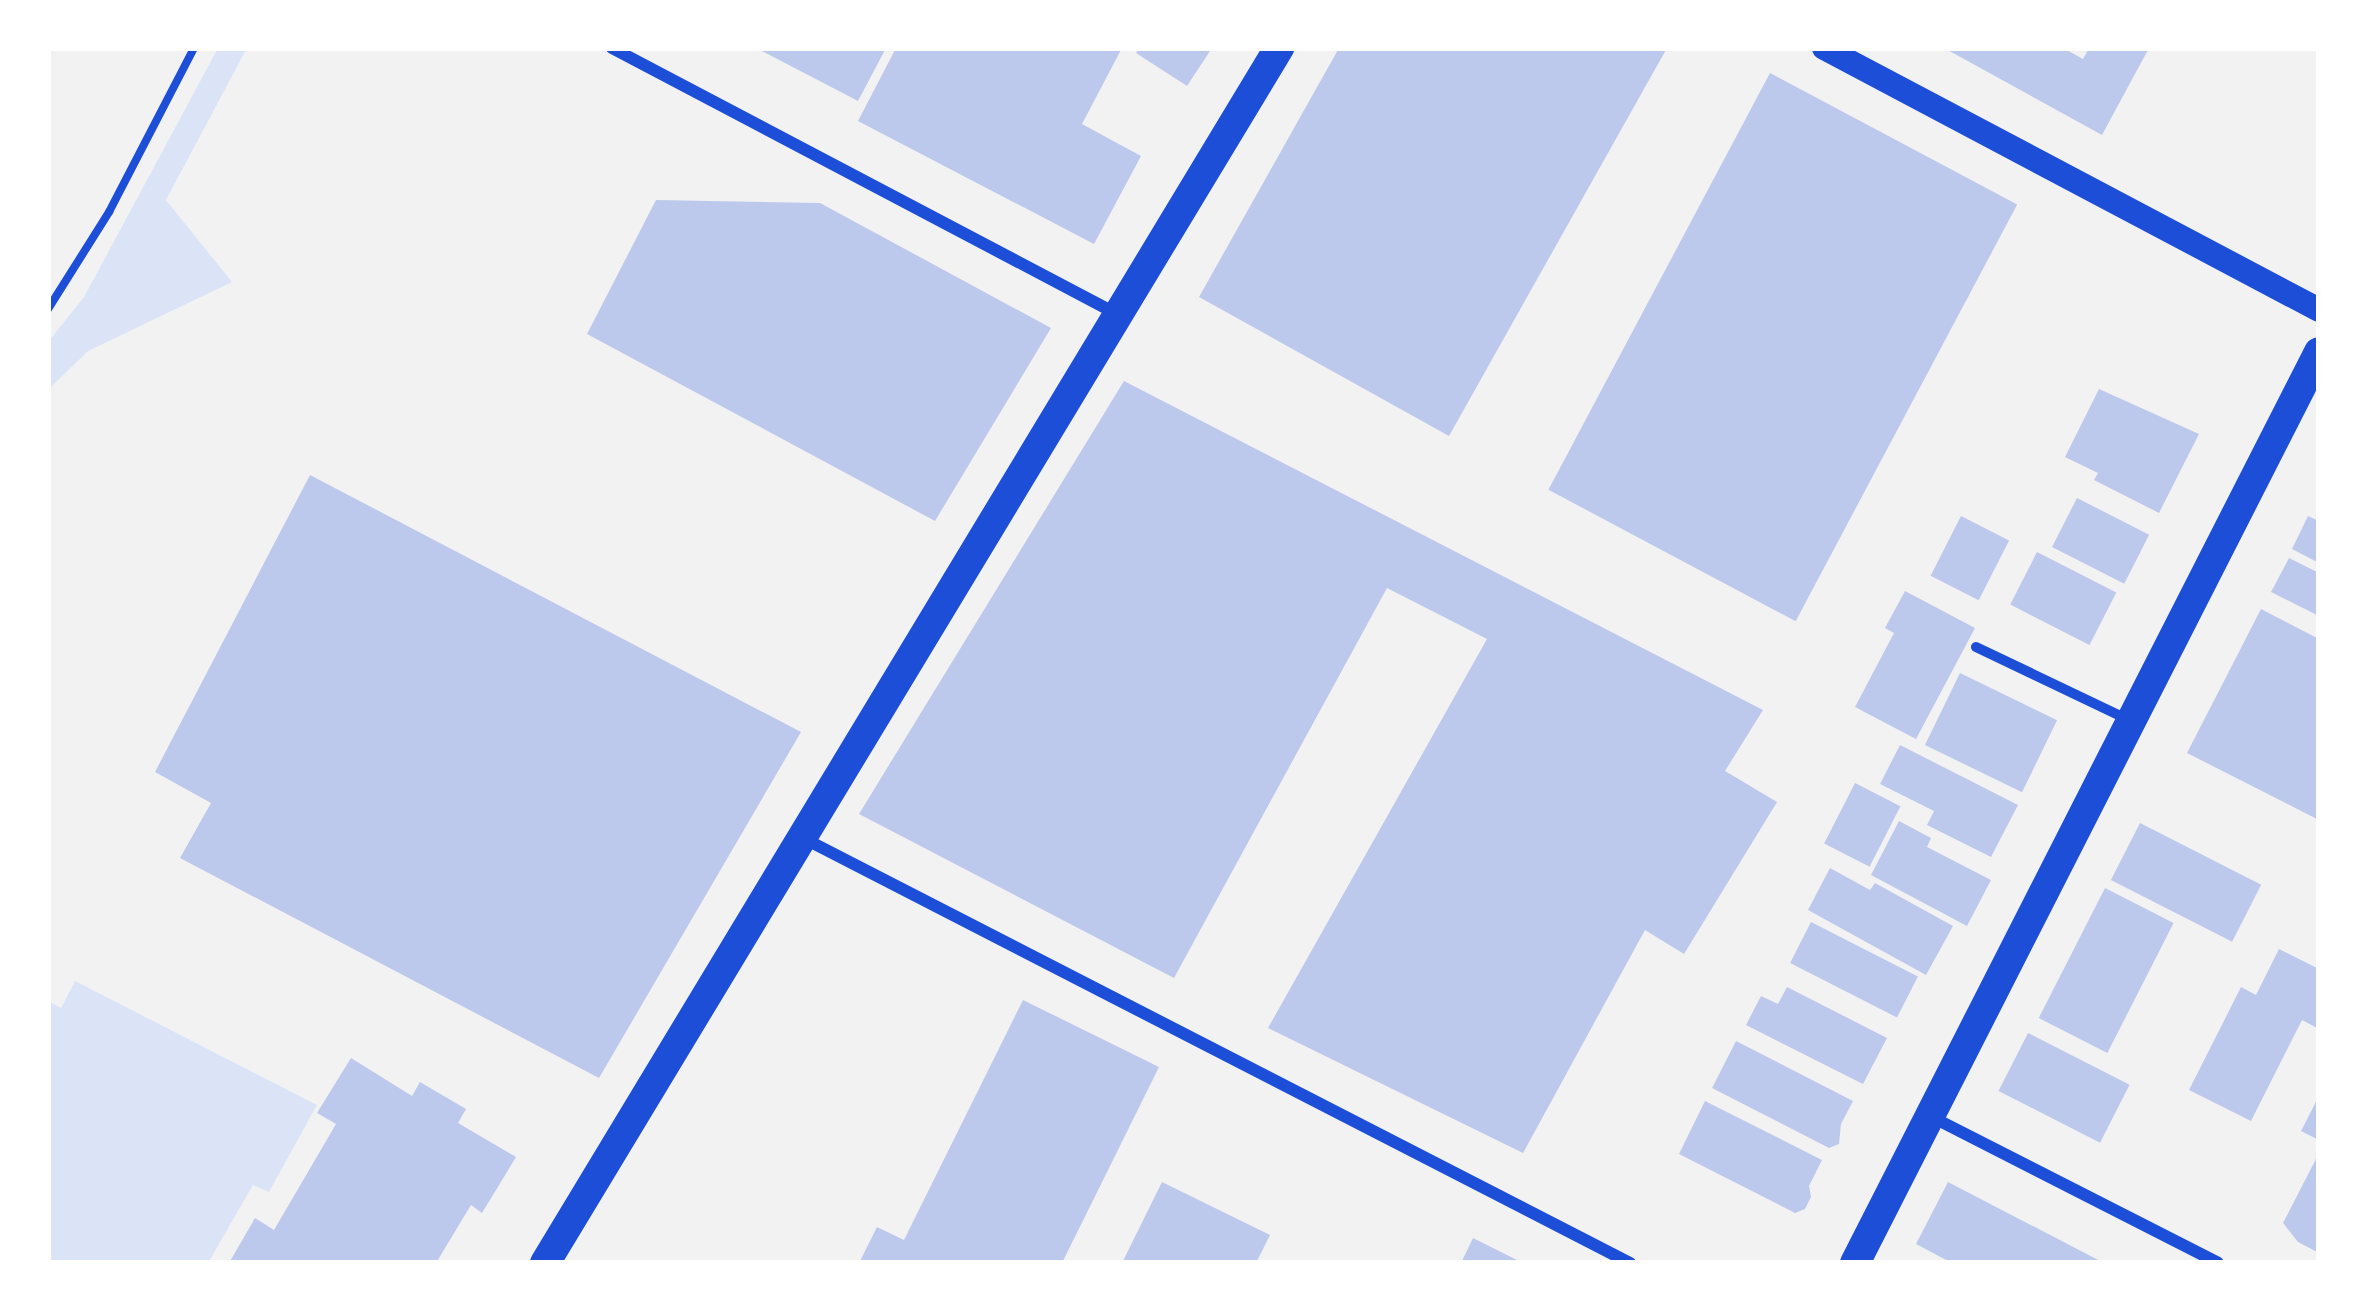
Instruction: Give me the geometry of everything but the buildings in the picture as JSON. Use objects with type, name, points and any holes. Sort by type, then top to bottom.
[{"type":"main road","points":[[545,1263],[1279,48]]},
{"type":"main road","points":[[1824,48],[2319,310]]},
{"type":"main road","points":[[1856,1263],[2319,352]]},
{"type":"street","points":[[612,48],[1118,315]]},
{"type":"street","points":[[1976,647],[2132,722]]},
{"type":"street","points":[[802,838],[1630,1263]]},
{"type":"street","points":[[1930,1116],[2218,1263]]},
{"type":"path","points":[[48,309],[109,212],[194,48]]},
{"type":"shaded area","points":[[218,48],[247,48],[166,200],[232,282],[88,351],[48,390],[48,342],[84,297]]},
{"type":"shaded area","points":[[75,981],[317,1105],[269,1192],[253,1185],[208,1263],[48,1263],[48,1001],[61,1008]]}]
